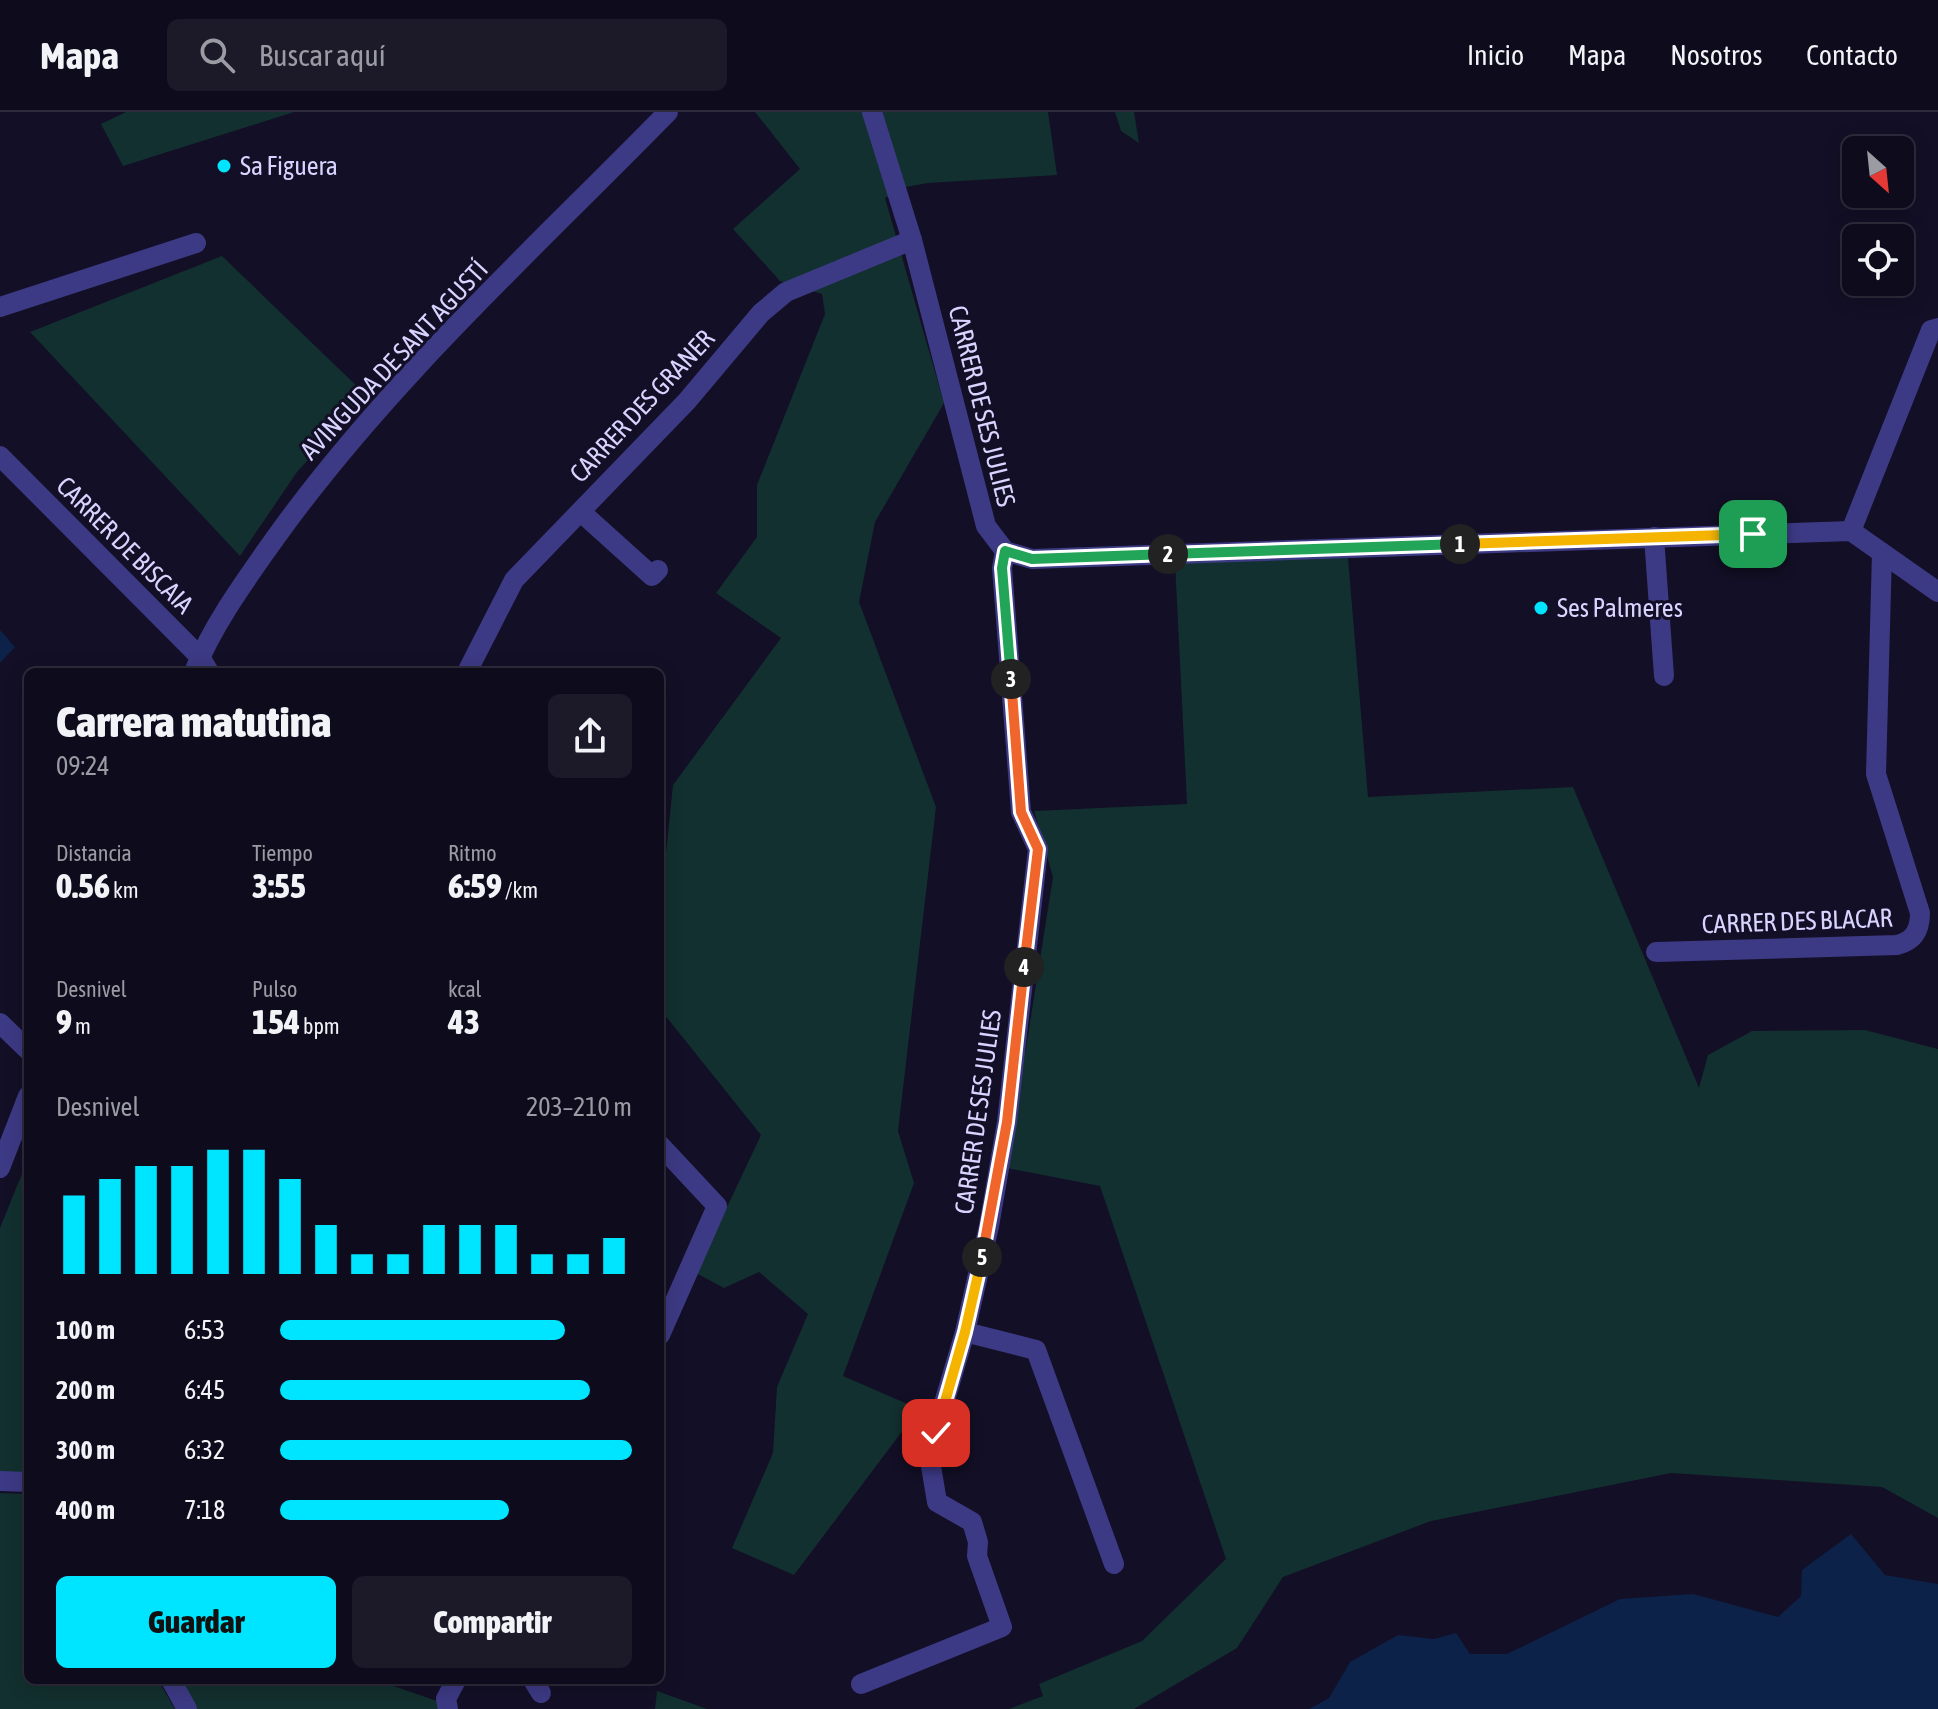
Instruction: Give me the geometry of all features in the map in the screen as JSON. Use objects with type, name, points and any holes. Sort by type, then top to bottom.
[{"type":"street","name":"AVINGUDA DE SANT AGUSTÍ","points":[[201,667],[255,567],[325,469],[414,372],[668,112]]},
{"type":"street","name":"CARRER DE SES JULIES","points":[[861,1684],[1002,1627],[977,1556],[978,1542],[972,1522],[937,1502],[929,1454],[965,1332],[1007,1122],[1038,849],[1021,812],[1002,568],[1005,551],[986,526],[912,240],[872,112]]},
{"type":"street","name":"CARRER DES GRANER","points":[[469,668],[514,580],[687,401],[761,313],[786,292],[912,240]]},
{"type":"street","points":[[0,307],[196,243]]},
{"type":"street","points":[[1851,531],[1931,330],[1938,328]]},
{"type":"street","name":"CARRER DE BISCAIA","points":[[0,456],[201,667]]},
{"type":"street","points":[[581,512],[652,576],[658,570]]},
{"type":"street","points":[[1005,551],[1032,559],[1851,531],[1938,592]]},
{"type":"street","points":[[1654,537],[1664,676]]},
{"type":"street","name":"CARRER DES BLACAR","points":[[1656,952],[1897,945],[1908,942],[1920,927],[1920,913],[1876,774],[1882,553]]},
{"type":"street","points":[[0,1023],[24,1046]]},
{"type":"street","points":[[0,1168],[24,1106]]},
{"type":"street","points":[[664,1149],[717,1206],[664,1326]]},
{"type":"street","points":[[965,1332],[1036,1350],[1114,1564]]},
{"type":"street","points":[[0,1481],[24,1482]]},
{"type":"street","points":[[173,1684],[187,1709]]},
{"type":"street","points":[[448,1709],[446,1699],[454,1684]]},
{"type":"green space","points":[[126,112],[294,112],[123,166],[101,124]]},
{"type":"green space","points":[[755,112],[1048,112],[1057,175],[928,183],[906,187],[885,198],[944,403],[875,522],[859,602],[936,807],[898,1131],[914,1183],[843,1376],[919,1409],[794,1575],[732,1548],[773,1453],[777,1387],[808,1314],[759,1272],[724,1288],[696,1273],[761,1135],[664,1014],[664,872],[673,785],[781,638],[716,593],[757,537],[757,485],[825,314],[822,294],[780,281],[733,229],[800,169]]},
{"type":"green space","points":[[1115,112],[1134,112],[1139,143],[1121,131]]},
{"type":"green space","points":[[222,256],[366,395],[297,472],[240,556],[30,332]]},
{"type":"green space","points":[[1348,558],[1368,797],[1573,787],[1699,1088],[1708,1055],[1752,1031],[1865,1030],[1938,1049],[1938,1518],[1882,1487],[1671,1473],[1431,1521],[1283,1577],[1237,1648],[1134,1709],[1009,1709],[1043,1696],[1039,1684],[1142,1641],[1226,1559],[1100,1186],[1007,1168],[1053,877],[1034,811],[1187,804],[1175,562]]},
{"type":"green space","points":[[24,1169],[24,1477],[0,1476],[0,1228]]},
{"type":"green space","points":[[0,1493],[24,1494],[24,1684],[160,1684],[175,1709],[0,1709]]},
{"type":"green space","points":[[179,1684],[388,1684],[437,1701],[440,1709],[195,1709]]},
{"type":"green space","points":[[657,1691],[707,1709],[655,1709]]},
{"type":"water","points":[[0,630],[15,647],[0,663]]},
{"type":"water","points":[[1851,1534],[1885,1575],[1938,1584],[1938,1709],[1309,1709],[1329,1698],[1350,1662],[1398,1635],[1434,1639],[1456,1633],[1470,1654],[1507,1654],[1620,1599],[1693,1594],[1778,1617],[1801,1596],[1802,1570]]},
{"type":"place","name":"Sa Figuera","points":[[224,166]]},
{"type":"place","name":"Ses Palmeres","points":[[1541,608]]},
{"type":"route","points":[[936,1433],[965,1332],[989,1226],[1007,1122],[1038,849],[1021,812],[1002,568],[1005,551],[1032,559],[1753,534]]}]
